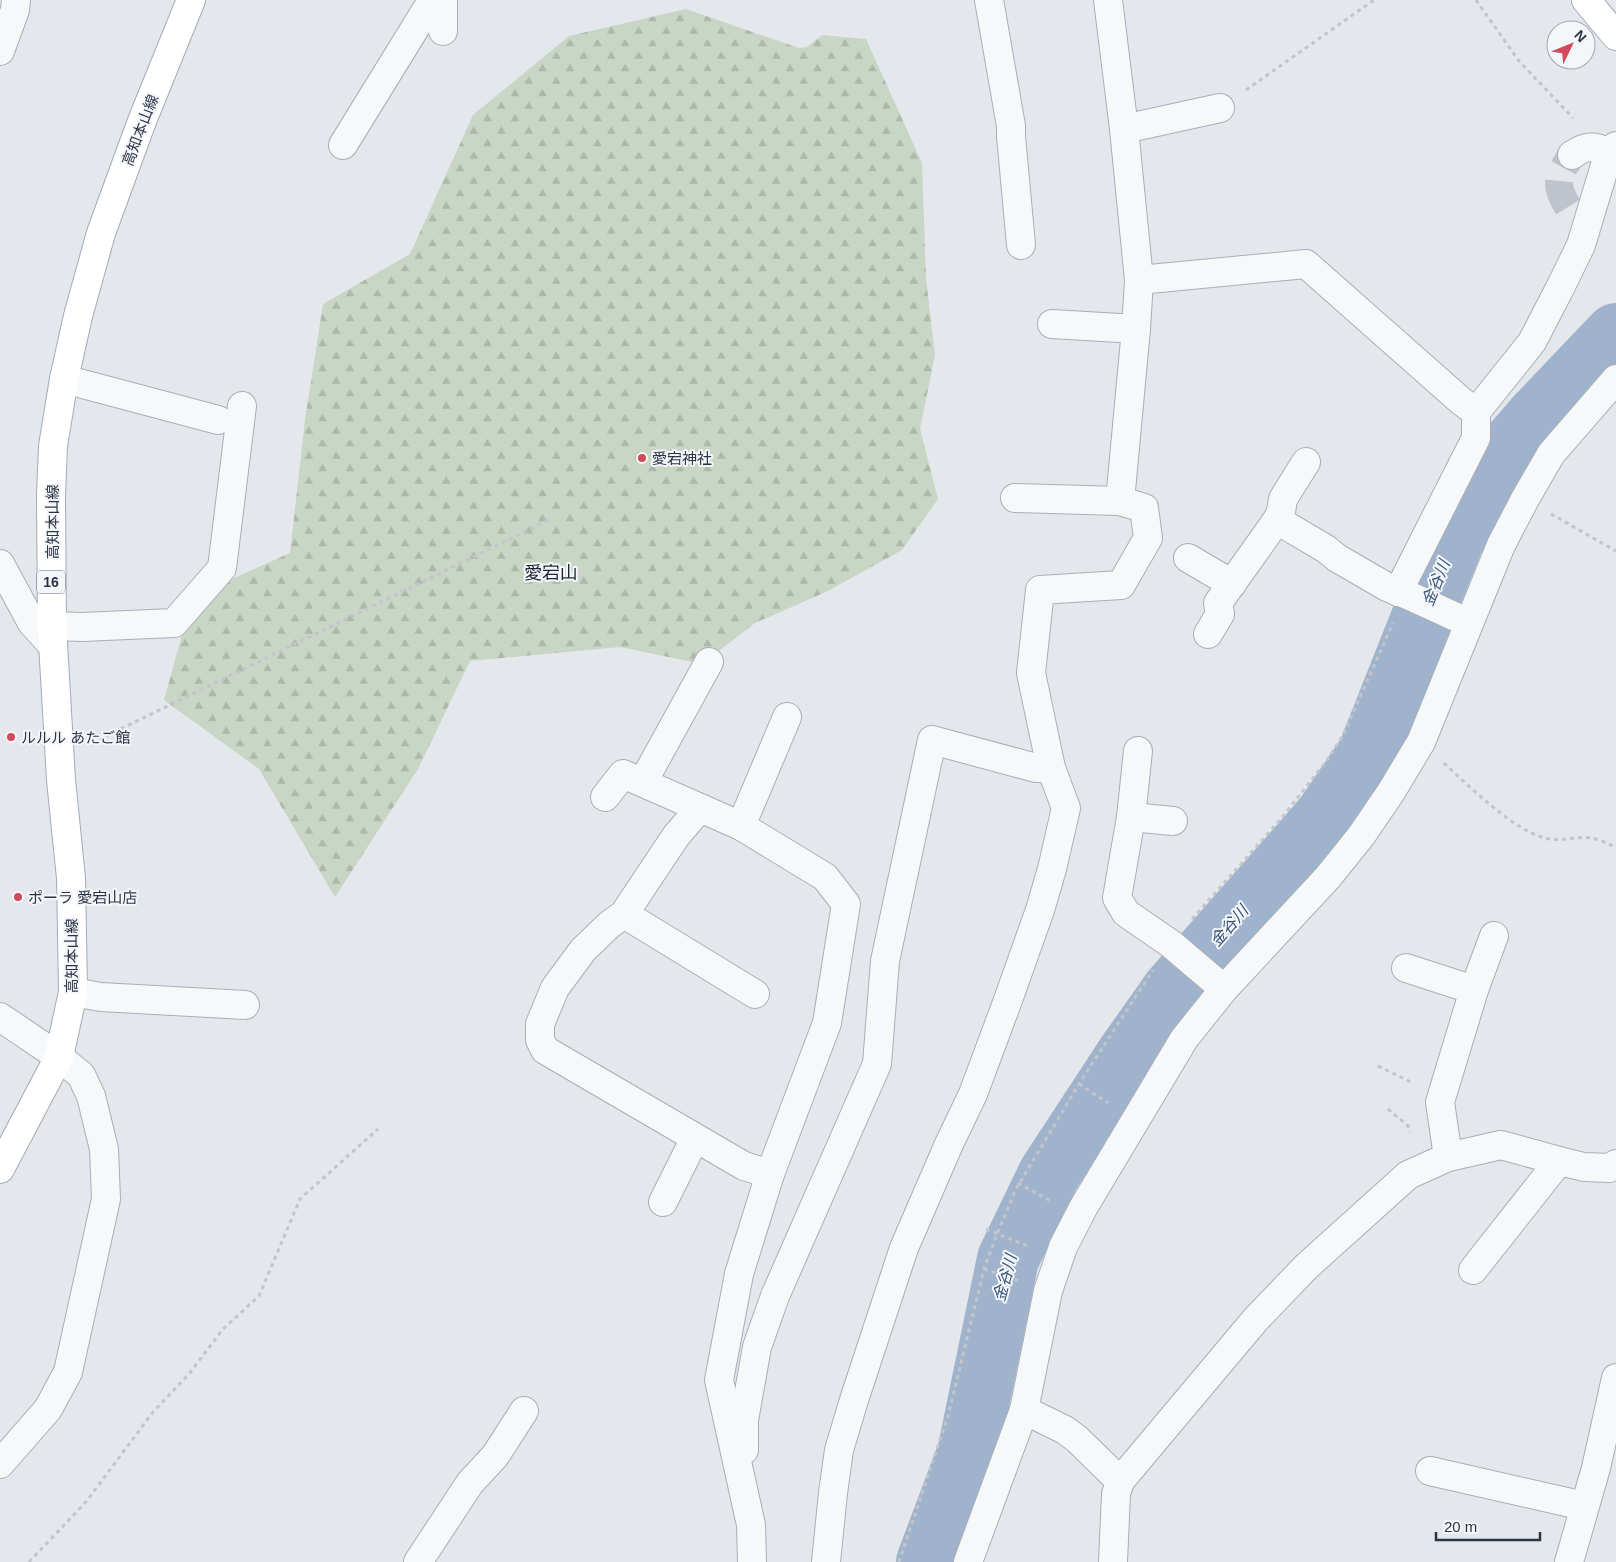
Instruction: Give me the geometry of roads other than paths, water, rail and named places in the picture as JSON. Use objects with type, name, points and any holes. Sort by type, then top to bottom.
[{"type":"main road","name":"高知本山線","points":[[0,1170],[60,1058],[73,992],[71,878],[61,780],[52,636],[51,495],[53,446],[64,379],[78,316],[101,233],[142,121],[191,0]]},
{"type":"main road","points":[[1586,0],[1616,36]]},
{"type":"street","points":[[0,51],[15,10],[16,0]]},
{"type":"street","points":[[343,145],[434,0]]},
{"type":"street","points":[[443,0],[443,31]]},
{"type":"street","points":[[989,0],[1011,126],[1010,136],[1020,245]]},
{"type":"street","points":[[1108,0],[1124,129],[1139,280],[1120,501]]},
{"type":"street","points":[[1124,129],[1220,108]]},
{"type":"street","points":[[1404,594],[1476,438],[1476,412],[1532,342],[1574,262],[1578,215],[1613,150],[1598,147],[1580,149],[1572,155]]},
{"type":"street","points":[[1139,280],[1306,264],[1461,401],[1476,412]]},
{"type":"street","points":[[1052,324],[1136,330]]},
{"type":"street","points":[[64,379],[218,420]]},
{"type":"street","points":[[968,1562],[1024,1410],[1048,1291],[1063,1247],[1083,1208],[1184,1039],[1224,989],[1328,876],[1361,836],[1391,792],[1421,742],[1462,619],[1525,498],[1551,454],[1616,379]]},
{"type":"street","points":[[0,564],[32,623],[52,636],[82,627],[174,623],[222,568],[242,406]]},
{"type":"street","points":[[1208,634],[1220,614],[1218,603],[1277,520],[1281,512],[1283,499],[1306,462]]},
{"type":"street","points":[[826,1562],[839,1450],[854,1400],[904,1248],[972,1094],[1040,910],[1052,869],[1066,808],[1051,768],[1031,673],[1040,590],[1121,584],[1148,538],[1144,508],[1120,501],[1015,498]]},
{"type":"street","points":[[1277,520],[1387,587],[1462,619]]},
{"type":"street","points":[[1188,558],[1232,584]]},
{"type":"street","points":[[643,782],[708,662]]},
{"type":"street","points":[[741,826],[787,717]]},
{"type":"street","points":[[742,1484],[744,1420],[757,1347],[775,1296],[877,1064],[885,961],[932,740],[1036,768],[1051,768]]},
{"type":"street","points":[[1138,751],[1117,898],[1126,913],[1172,944],[1224,989]]},
{"type":"street","points":[[605,797],[624,774],[643,782],[741,826],[825,877],[846,904],[827,1023],[770,1174],[740,1274],[719,1380],[751,1524],[752,1562]]},
{"type":"street","points":[[700,808],[676,836],[624,914],[609,925],[583,950],[555,988],[540,1024],[540,1040],[544,1050],[695,1138],[744,1166],[770,1174]]},
{"type":"street","points":[[1130,817],[1173,821]]},
{"type":"street","points":[[624,914],[755,994]]},
{"type":"street","points":[[1436,1162],[1440,1102],[1474,990],[1494,936]]},
{"type":"street","points":[[1406,968],[1474,990]]},
{"type":"street","points":[[73,992],[101,997],[245,1005]]},
{"type":"street","points":[[0,1017],[82,1075],[91,1096],[104,1149],[106,1199],[68,1372],[48,1409],[0,1464]]},
{"type":"street","points":[[663,1202],[695,1138]]},
{"type":"street","points":[[1114,1562],[1116,1494],[1120,1481],[1256,1319],[1306,1267],[1408,1175],[1436,1162],[1501,1144],[1559,1161],[1614,1173]]},
{"type":"street","points":[[1473,1270],[1559,1161]]},
{"type":"street","points":[[1569,1562],[1584,1506],[1606,1475],[1616,1378]]},
{"type":"street","points":[[1024,1410],[1077,1438],[1120,1481]]},
{"type":"street","points":[[418,1562],[470,1483],[495,1456],[524,1411]]},
{"type":"street","points":[[1430,1471],[1584,1506]]},
{"type":"waterway","name":"金谷川","points":[[927,1562],[968,1453],[1008,1259],[1049,1174],[1127,1055],[1173,990],[1325,817],[1368,754],[1453,540],[1496,464],[1535,419],[1616,334]]},
{"type":"tunnel","points":[[1568,207],[1561,193],[1559,181],[1560,175],[1572,155]]},
{"type":"place","name":"愛宕神社","points":[[642,458]]},
{"type":"place","name":"ルルル あたご館","points":[[11,737]]},
{"type":"place","name":"ポーラ 愛宕山店","points":[[18,897]]},
{"type":"district","name":"愛宕山","points":[[551,573]]}]
